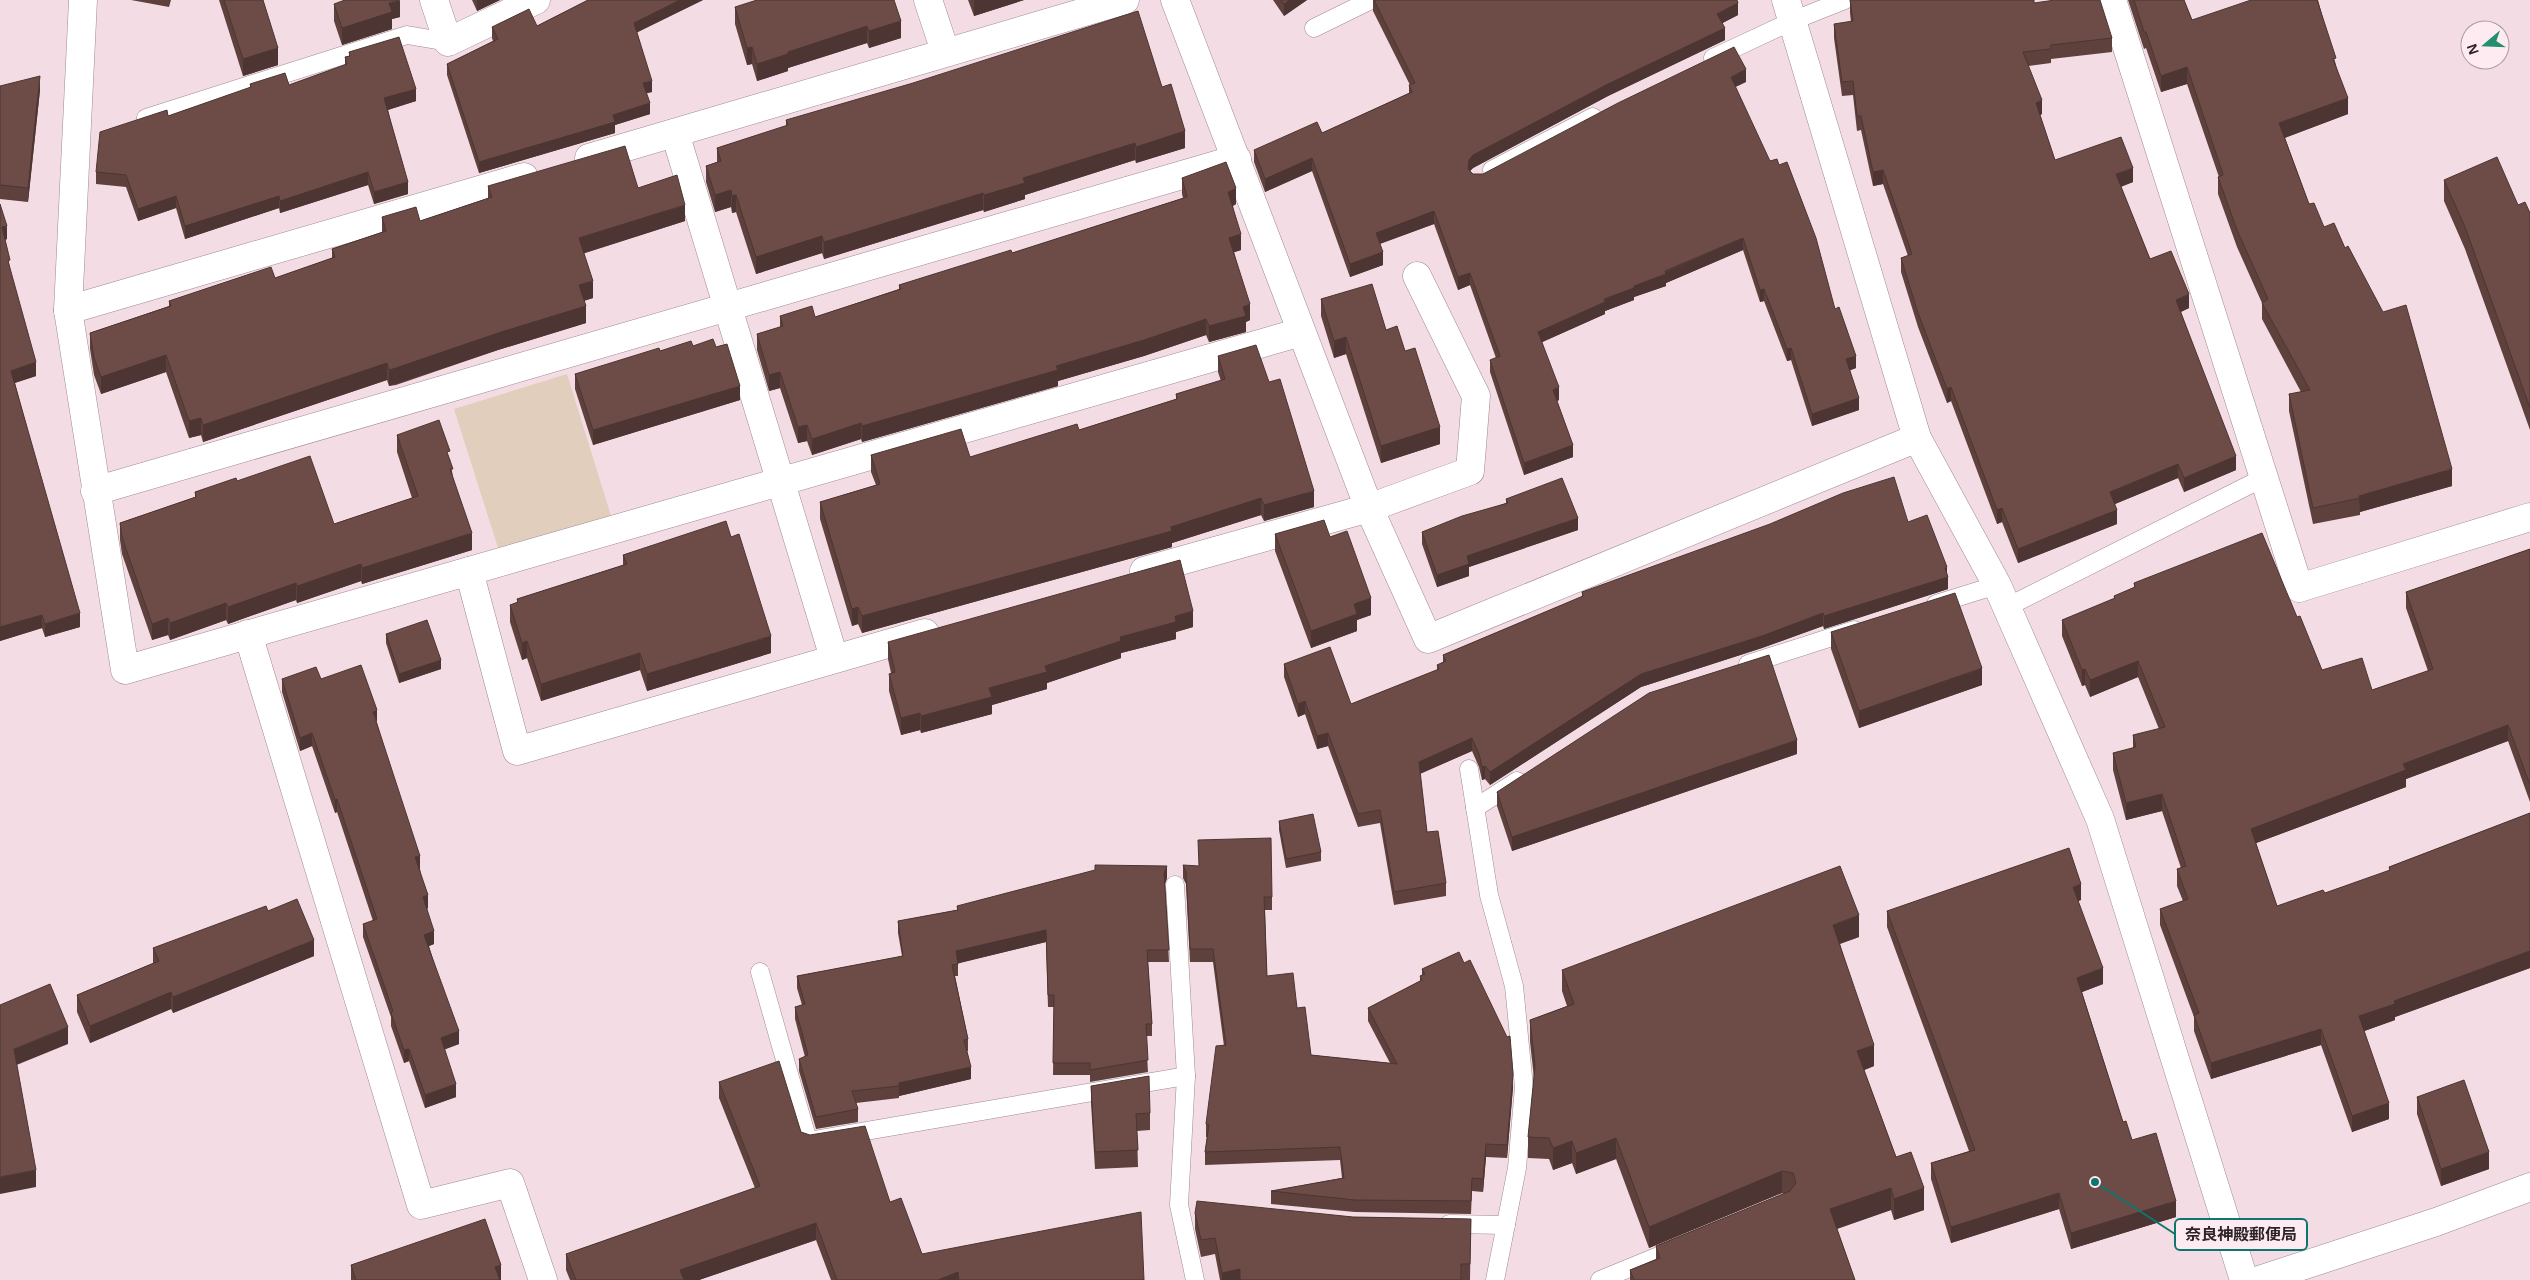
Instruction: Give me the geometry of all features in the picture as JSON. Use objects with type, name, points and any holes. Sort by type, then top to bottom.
[{"type":"street","points":[[84,0],[68,310],[95,491],[125,670],[1301,332]]},
{"type":"street","points":[[434,0],[448,42],[536,0]]},
{"type":"street","points":[[928,0],[945,51]]},
{"type":"street","points":[[68,310],[945,51],[1125,0]]},
{"type":"street","points":[[1175,0],[1369,508],[1428,640],[1917,438]]},
{"type":"street","points":[[2112,0],[2299,588],[2530,517]]},
{"type":"street","points":[[1789,10],[1917,438],[2002,596],[2100,819],[2244,1280]]},
{"type":"street","points":[[675,132],[834,658]]},
{"type":"street","points":[[95,491],[1237,159]]},
{"type":"street","points":[[1121,578],[1369,508],[1470,471],[1476,396],[1417,276]]},
{"type":"street","points":[[469,571],[517,751],[949,626]]},
{"type":"street","points":[[248,634],[421,1205],[510,1183],[543,1280]]},
{"type":"street","points":[[2259,1280],[2436,1222],[2530,1187]]},
{"type":"lane","points":[[1314,28],[1370,0]]},
{"type":"lane","points":[[1697,65],[1789,10],[1845,0]]},
{"type":"lane","points":[[143,119],[407,35],[448,42]]},
{"type":"lane","points":[[1478,177],[1610,108]]},
{"type":"lane","points":[[1921,609],[2002,596],[2263,478]]},
{"type":"lane","points":[[1730,670],[1873,624]]},
{"type":"lane","points":[[1469,769],[1489,895],[1514,986],[1524,1087],[1517,1168],[1496,1280]]},
{"type":"lane","points":[[1475,808],[1532,771]]},
{"type":"lane","points":[[1175,886],[1186,1076],[1179,1205],[1195,1280]]},
{"type":"lane","points":[[760,972],[808,1141],[1186,1076]]},
{"type":"lane","points":[[1179,1205],[1198,1207]]},
{"type":"lane","points":[[1430,1224],[1506,1225]]},
{"type":"lane","points":[[1600,1280],[1698,1240]]},
{"type":"shaded area","points":[[567,374],[612,519],[500,554],[454,409]]},
{"type":"building","points":[[224,0],[263,0],[278,48],[243,59]]},
{"type":"building","points":[[345,0],[399,0],[389,3],[392,12],[342,28],[334,4]]},
{"type":"building","points":[[588,0],[680,0],[634,23],[652,81],[643,83],[650,103],[613,115],[615,122],[479,162],[447,64],[498,39],[492,27],[529,9],[537,26]]},
{"type":"building","points":[[757,0],[894,0],[901,21],[869,31],[867,26],[757,64],[752,47],[747,48],[735,7]]},
{"type":"building","points":[[1281,0],[1290,0],[1284,4]]},
{"type":"building","points":[[1374,0],[1737,0],[1738,3],[1717,14],[1725,28],[1608,84],[1473,155],[1469,160],[1468,169],[1473,174],[1483,174],[1618,103],[1734,47],[1746,69],[1731,77],[1770,161],[1777,159],[1779,165],[1787,162],[1816,238],[1835,309],[1839,307],[1856,356],[1846,359],[1859,398],[1812,414],[1791,348],[1787,349],[1764,289],[1760,290],[1743,238],[1665,271],[1666,274],[1604,299],[1605,302],[1538,332],[1559,387],[1553,390],[1573,445],[1524,463],[1490,360],[1500,356],[1470,273],[1458,277],[1434,211],[1376,233],[1383,252],[1350,264],[1312,158],[1265,179],[1254,150],[1317,122],[1322,133],[1412,92],[1409,85],[1415,83]]},
{"type":"building","points":[[1850,0],[2034,0],[2034,3],[2055,0],[2100,0],[2112,38],[2051,45],[2051,49],[2023,52],[2042,100],[2036,103],[2055,160],[2121,137],[2133,168],[2116,174],[2150,259],[2171,251],[2189,294],[2176,300],[2236,456],[2184,478],[2178,464],[2110,492],[2117,510],[2018,549],[2002,508],[1997,510],[1951,387],[1947,389],[1918,313],[1901,258],[1912,254],[1883,170],[1873,172],[1861,116],[1857,116],[1853,81],[1842,82],[1834,24],[1853,21]]},
{"type":"building","points":[[2134,0],[2184,0],[2192,20],[2251,0],[2317,0],[2336,58],[2333,59],[2348,98],[2279,123],[2309,204],[2314,203],[2324,227],[2334,223],[2345,248],[2348,246],[2383,312],[2406,305],[2452,469],[2359,496],[2360,498],[2313,508],[2289,394],[2310,390],[2262,303],[2268,299],[2237,230],[2218,177],[2223,175],[2187,67],[2161,76]]},
{"type":"building","points":[[1138,11],[1162,87],[1171,84],[1185,131],[1136,147],[1135,143],[1023,178],[1025,183],[984,195],[983,193],[824,242],[822,236],[756,257],[736,195],[732,196],[731,190],[715,195],[706,166],[721,161],[717,148],[788,125],[786,120],[913,83]]},
{"type":"building","points":[[399,37],[416,89],[384,98],[408,182],[374,192],[368,172],[280,201],[279,196],[185,226],[176,196],[138,209],[126,175],[96,172],[100,132],[167,110],[168,116],[251,87],[250,84],[285,73],[289,85],[347,64],[345,57],[350,56],[349,52]]},
{"type":"building","points":[[40,76],[28,188],[0,185],[0,86]]},
{"type":"building","points":[[625,146],[638,188],[677,175],[685,205],[579,238],[593,281],[579,285],[586,306],[498,333],[396,368],[389,370],[387,363],[203,425],[201,418],[189,421],[166,355],[101,377],[94,358],[90,333],[171,306],[169,301],[271,267],[275,278],[335,257],[332,249],[386,231],[382,217],[416,207],[420,221],[492,197],[488,186]]},
{"type":"building","points":[[2497,157],[2518,205],[2525,202],[2530,213],[2530,408],[2465,227],[2444,180]]},
{"type":"building","points":[[1226,162],[1236,188],[1228,192],[1241,234],[1229,238],[1250,304],[1243,307],[1246,316],[1209,326],[1206,319],[1144,340],[1056,366],[1058,370],[862,426],[861,423],[812,439],[807,425],[798,427],[780,372],[769,375],[757,334],[783,326],[780,316],[812,306],[815,317],[901,289],[899,285],[1011,250],[1012,253],[1187,197],[1182,178]]},
{"type":"building","points":[[0,204],[7,226],[2,227],[10,260],[8,261],[36,362],[11,371],[80,613],[45,624],[42,615],[0,627]]},
{"type":"building","points":[[1372,284],[1386,330],[1397,326],[1405,351],[1415,348],[1440,427],[1381,446],[1346,337],[1334,341],[1321,299]]},
{"type":"building","points":[[713,339],[716,347],[727,344],[740,386],[593,430],[575,374],[659,348],[660,351],[691,341],[693,346]]},
{"type":"building","points":[[1256,345],[1269,382],[1280,379],[1314,491],[1264,505],[1261,498],[1171,527],[1172,531],[862,616],[858,607],[852,609],[820,502],[880,484],[871,455],[961,429],[970,457],[1077,424],[1079,430],[1177,399],[1176,394],[1225,379],[1218,356]]},
{"type":"building","points":[[439,420],[450,451],[447,452],[453,469],[450,469],[472,533],[362,568],[361,564],[297,586],[296,583],[228,607],[226,603],[170,623],[168,618],[152,624],[122,537],[120,523],[196,497],[195,492],[236,478],[237,481],[310,456],[334,524],[418,496],[397,435]]},
{"type":"building","points":[[1894,477],[1908,522],[1927,515],[1947,567],[1945,568],[1948,577],[1824,616],[1823,613],[1762,636],[1641,674],[1490,772],[1485,766],[1482,767],[1472,738],[1419,762],[1427,832],[1438,831],[1446,883],[1394,892],[1380,810],[1358,814],[1328,733],[1317,736],[1305,701],[1298,704],[1284,664],[1330,647],[1351,704],[1439,669],[1437,665],[1446,661],[1443,655],[1583,596],[1582,592],[1770,524],[1843,493]]},
{"type":"building","points":[[1562,478],[1578,518],[1467,556],[1469,564],[1437,575],[1422,532],[1462,516],[1508,503],[1506,499]]},
{"type":"building","points":[[1324,520],[1330,537],[1347,531],[1371,598],[1354,604],[1357,614],[1311,631],[1275,534]]},
{"type":"building","points":[[726,521],[731,537],[739,534],[771,636],[647,674],[640,653],[541,684],[527,641],[522,643],[510,605],[518,602],[517,599],[627,564],[623,555]]},
{"type":"building","points":[[2262,533],[2297,617],[2300,616],[2322,670],[2362,658],[2372,690],[2433,669],[2406,592],[2530,549],[2530,785],[2508,725],[2403,764],[2406,770],[2251,829],[2277,906],[2323,890],[2325,893],[2390,870],[2389,867],[2530,813],[2530,951],[2394,1001],[2395,1004],[2359,1016],[2389,1103],[2352,1116],[2321,1029],[2211,1063],[2194,1015],[2199,1013],[2160,909],[2188,899],[2177,869],[2186,866],[2162,794],[2126,803],[2113,753],[2136,747],[2133,735],[2165,727],[2138,661],[2090,680],[2085,669],[2082,670],[2062,620],[2115,598],[2114,596],[2135,587],[2134,583]]},
{"type":"building","points":[[1180,560],[1193,611],[1175,616],[1176,622],[1120,637],[1121,641],[1045,666],[1047,672],[989,688],[992,697],[921,716],[920,713],[901,718],[889,674],[895,672],[888,642]]},
{"type":"building","points":[[1955,593],[1982,668],[1859,711],[1831,632]]},
{"type":"building","points":[[427,620],[441,660],[399,674],[386,634]]},
{"type":"building","points":[[1769,655],[1797,740],[1512,837],[1497,792],[1649,693]]},
{"type":"building","points":[[361,665],[377,710],[373,712],[420,856],[415,857],[428,895],[423,897],[434,931],[424,935],[459,1031],[441,1038],[456,1084],[425,1095],[409,1049],[404,1050],[391,1013],[393,1011],[363,924],[377,919],[337,799],[335,800],[312,733],[300,738],[282,679],[316,667],[321,679]]},
{"type":"building","points":[[1313,814],[1321,852],[1286,859],[1279,821]]},
{"type":"building","points":[[1271,838],[1272,897],[1264,897],[1267,976],[1293,973],[1297,1008],[1305,1007],[1311,1055],[1397,1064],[1368,1008],[1422,980],[1420,976],[1425,974],[1422,969],[1459,952],[1464,963],[1470,960],[1507,1037],[1510,1036],[1513,1074],[1507,1145],[1486,1144],[1483,1179],[1472,1178],[1471,1201],[1355,1200],[1271,1191],[1344,1178],[1340,1147],[1205,1152],[1209,1125],[1206,1124],[1216,1046],[1226,1045],[1213,949],[1190,949],[1186,872],[1183,865],[1199,866],[1198,840]]},
{"type":"building","points":[[2069,848],[2081,884],[2073,887],[2103,968],[2077,978],[2123,1122],[2126,1121],[2132,1140],[2156,1133],[2176,1201],[2071,1233],[2059,1193],[1951,1227],[1931,1163],[1975,1150],[1887,911]]},
{"type":"building","points":[[1095,865],[1167,866],[1164,873],[1169,950],[1147,950],[1152,1024],[1146,1024],[1148,1060],[1090,1070],[1090,1063],[1053,1063],[1054,995],[1048,995],[1046,930],[956,951],[958,964],[952,965],[968,1039],[964,1040],[971,1067],[899,1083],[899,1086],[852,1091],[858,1109],[816,1117],[799,1059],[808,1055],[795,1007],[805,1004],[797,976],[903,956],[898,921],[958,910],[957,906],[1095,870]]},
{"type":"building","points":[[1840,866],[1859,915],[1833,925],[1874,1045],[1857,1051],[1896,1157],[1911,1152],[1924,1188],[1894,1199],[1891,1188],[1830,1209],[1855,1280],[1634,1280],[1630,1270],[1660,1258],[1656,1246],[1790,1191],[1796,1183],[1793,1173],[1782,1171],[1649,1227],[1616,1138],[1576,1153],[1572,1141],[1553,1148],[1549,1138],[1528,1137],[1535,1066],[1530,1020],[1574,1004],[1562,970]]},
{"type":"building","points":[[297,899],[314,940],[173,997],[171,992],[90,1026],[77,995],[159,961],[153,948],[266,906],[268,911]]},
{"type":"building","points":[[50,984],[68,1027],[14,1049],[36,1170],[0,1177],[0,1005]]},
{"type":"building","points":[[779,1061],[801,1132],[810,1135],[865,1126],[890,1202],[901,1198],[922,1254],[1141,1212],[1144,1280],[959,1280],[958,1272],[938,1280],[837,1280],[816,1223],[680,1270],[684,1280],[576,1280],[566,1254],[760,1186],[719,1082]]},
{"type":"building","points":[[1149,1076],[1150,1113],[1136,1114],[1138,1150],[1095,1152],[1091,1086]]},
{"type":"building","points":[[2464,1080],[2489,1152],[2441,1169],[2417,1097]]},
{"type":"building","points":[[1197,1201],[1353,1217],[1471,1219],[1470,1264],[1461,1264],[1461,1280],[1240,1280],[1240,1269],[1222,1273],[1215,1238],[1201,1240],[1195,1213]]},
{"type":"building","points":[[485,1219],[501,1265],[495,1267],[500,1280],[356,1280],[351,1265]]},
{"type":"place","name":"奈良神殿郵便局","points":[[2095,1182]]}]
